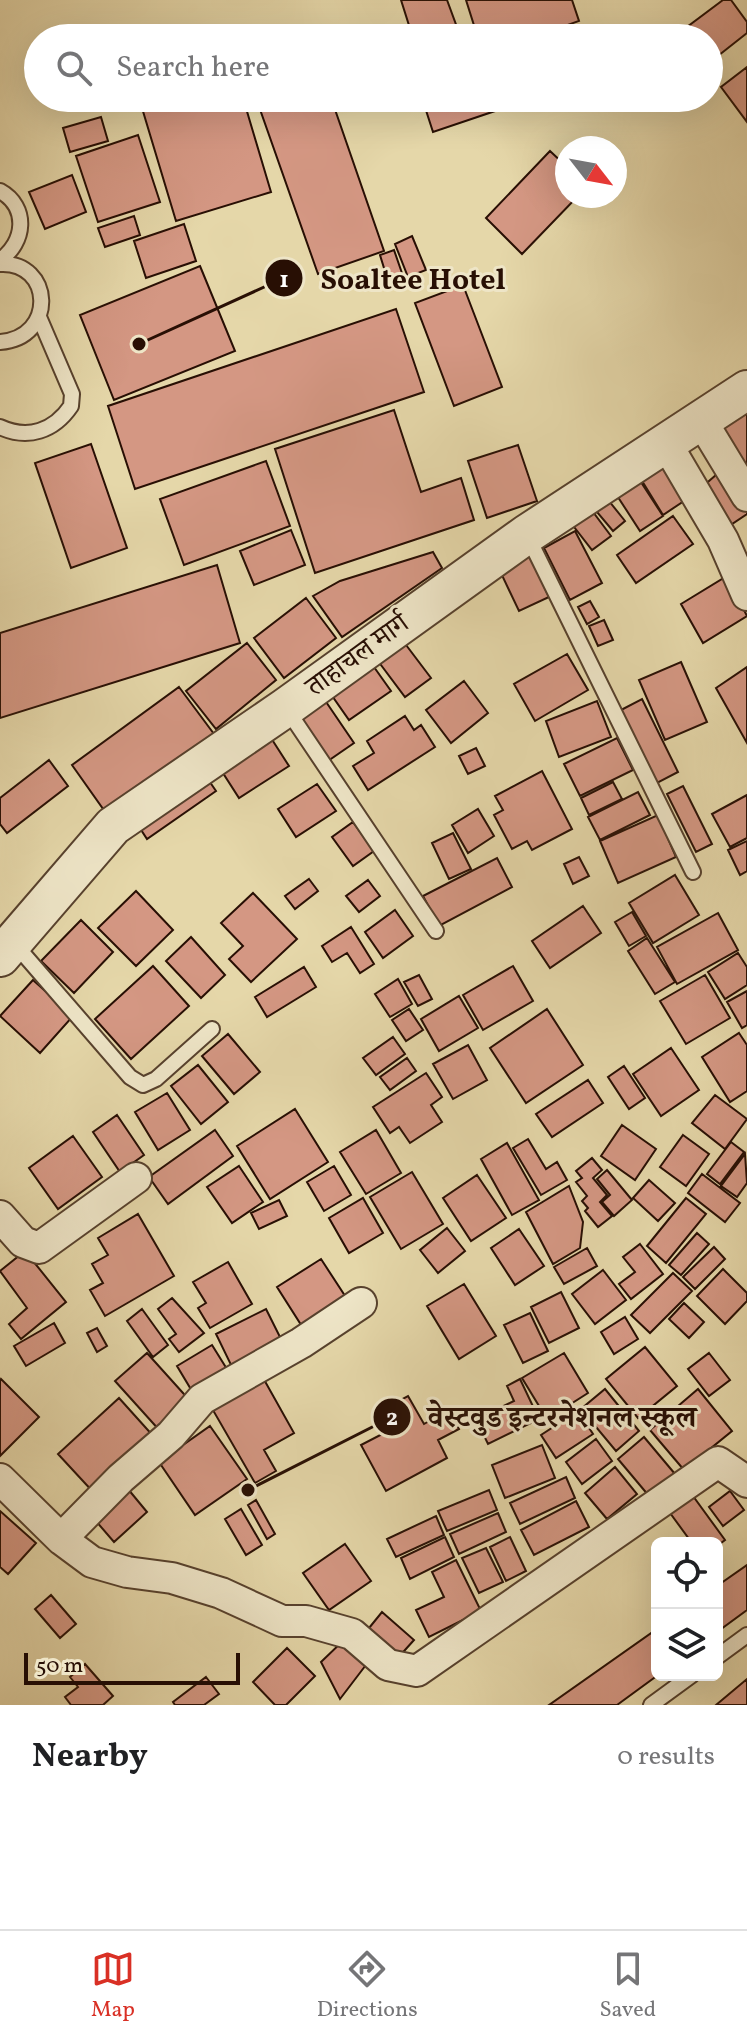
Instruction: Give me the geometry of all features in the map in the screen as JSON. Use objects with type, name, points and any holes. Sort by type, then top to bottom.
[{"type":"street","name":"ताहाचल मार्ग","points":[[7,950],[113,826],[285,708],[527,534],[747,390]]},
{"type":"street","points":[[701,420],[747,496]]},
{"type":"street","points":[[666,443],[723,540],[747,595]]},
{"type":"street","points":[[0,1216],[23,1242],[39,1248],[136,1178]]},
{"type":"street","points":[[61,1539],[121,1478],[171,1435],[202,1399],[301,1343],[361,1303]]},
{"type":"street","points":[[0,1479],[61,1539],[92,1562],[127,1572],[172,1578],[221,1593],[282,1621],[306,1621],[352,1634],[388,1665],[417,1671],[718,1462],[747,1482]]},
{"type":"lane","points":[[0,191],[14,203],[21,227],[13,250],[0,262]]},
{"type":"lane","points":[[0,262],[18,266],[36,282],[41,293],[39,317],[72,394],[71,406],[49,427],[37,433],[12,432],[0,427]]},
{"type":"lane","points":[[0,342],[24,336],[39,317]]},
{"type":"lane","points":[[527,534],[693,872]]},
{"type":"lane","points":[[285,708],[436,931]]},
{"type":"lane","points":[[7,950],[130,1077],[143,1085],[156,1079],[212,1029]]},
{"type":"lane","points":[[723,1653],[747,1635]]},
{"type":"lane","points":[[651,1705],[684,1681]]},
{"type":"building","points":[[401,0],[447,0],[456,24],[409,24]]},
{"type":"building","points":[[466,0],[572,0],[579,21],[570,24],[474,24]]},
{"type":"building","points":[[723,0],[731,0],[747,22],[747,33],[723,52],[723,24],[691,24]]},
{"type":"building","points":[[747,67],[747,122],[723,90],[723,85]]},
{"type":"building","points":[[143,112],[247,112],[271,192],[176,221]]},
{"type":"building","points":[[261,112],[336,112],[384,251],[318,274]]},
{"type":"building","points":[[427,112],[492,112],[433,132]]},
{"type":"building","points":[[101,117],[108,141],[70,152],[63,128]]},
{"type":"building","points":[[138,135],[160,202],[98,222],[76,156]]},
{"type":"building","points":[[550,151],[555,156],[555,208],[566,208],[522,254],[486,218]]},
{"type":"building","points":[[72,175],[86,212],[45,229],[29,192]]},
{"type":"building","points":[[134,216],[140,235],[105,247],[98,228]]},
{"type":"building","points":[[184,224],[196,261],[146,278],[134,241]]},
{"type":"building","points":[[412,236],[426,270],[408,277],[395,244]]},
{"type":"building","points":[[394,250],[403,276],[388,281],[380,255]]},
{"type":"building","points":[[200,266],[235,351],[114,400],[80,315]]},
{"type":"building","points":[[463,285],[502,387],[454,406],[415,303]]},
{"type":"building","points":[[396,309],[424,392],[135,489],[108,406]]},
{"type":"building","points":[[747,402],[747,470],[716,422]]},
{"type":"building","points":[[394,410],[421,492],[461,478],[474,520],[315,573],[275,449]]},
{"type":"building","points":[[91,444],[127,548],[71,568],[35,463]]},
{"type":"building","points":[[518,445],[537,501],[487,518],[468,461]]},
{"type":"building","points":[[668,457],[693,495],[663,515],[639,476]]},
{"type":"building","points":[[266,461],[290,526],[184,565],[160,499]]},
{"type":"building","points":[[724,468],[747,501],[747,514],[726,528],[701,488]]},
{"type":"building","points":[[637,476],[663,516],[640,531],[614,491]]},
{"type":"building","points":[[605,496],[625,521],[613,531],[592,506]]},
{"type":"building","points":[[590,508],[611,536],[592,550],[571,523]]},
{"type":"building","points":[[673,516],[693,544],[636,583],[617,555]]},
{"type":"building","points":[[291,530],[305,565],[254,585],[240,551]]},
{"type":"building","points":[[575,531],[602,583],[570,600],[544,548]]},
{"type":"building","points":[[433,552],[442,568],[342,637],[313,596],[340,581]]},
{"type":"building","points":[[530,556],[549,597],[519,611],[500,571]]},
{"type":"building","points":[[217,565],[240,643],[0,718],[0,633]]},
{"type":"building","points":[[727,576],[747,616],[703,643],[681,604]]},
{"type":"building","points":[[306,598],[336,638],[284,678],[254,638]]},
{"type":"building","points":[[590,601],[599,617],[587,624],[578,607]]},
{"type":"building","points":[[604,620],[613,640],[598,646],[589,626]]},
{"type":"building","points":[[400,637],[431,678],[405,697],[375,657]]},
{"type":"building","points":[[247,643],[276,680],[216,729],[186,691]]},
{"type":"building","points":[[567,654],[588,690],[535,721],[514,684]]},
{"type":"building","points":[[369,660],[391,691],[349,720],[328,690]]},
{"type":"building","points":[[681,662],[707,722],[665,740],[639,680]]},
{"type":"building","points":[[747,667],[747,743],[716,688]]},
{"type":"building","points":[[464,681],[488,713],[451,743],[426,710]]},
{"type":"building","points":[[179,687],[214,734],[106,813],[72,765]]},
{"type":"building","points":[[320,693],[354,743],[325,763],[292,712]]},
{"type":"building","points":[[642,699],[678,772],[657,783],[621,710]]},
{"type":"building","points":[[597,701],[611,737],[559,757],[546,721]]},
{"type":"building","points":[[405,716],[414,730],[421,725],[435,747],[368,790],[353,766],[374,753],[367,741]]},
{"type":"building","points":[[271,738],[289,766],[239,798],[221,770]]},
{"type":"building","points":[[617,738],[633,770],[580,796],[564,764]]},
{"type":"building","points":[[476,748],[485,766],[468,774],[459,756]]},
{"type":"building","points":[[49,760],[68,786],[7,833],[0,824],[0,798]]},
{"type":"building","points":[[542,771],[572,829],[532,850],[527,841],[512,849],[494,815],[503,810],[495,796]]},
{"type":"building","points":[[203,772],[216,791],[147,839],[134,819]]},
{"type":"building","points":[[613,782],[622,799],[589,815],[581,798]]},
{"type":"building","points":[[317,784],[336,811],[296,837],[278,809]]},
{"type":"building","points":[[683,786],[712,844],[696,852],[667,794]]},
{"type":"building","points":[[638,792],[650,815],[600,840],[588,817]]},
{"type":"building","points":[[747,795],[747,838],[730,847],[712,814]]},
{"type":"building","points":[[478,809],[494,836],[468,853],[452,825]]},
{"type":"building","points":[[658,815],[676,857],[618,883],[600,841]]},
{"type":"building","points":[[353,822],[374,851],[353,866],[332,837]]},
{"type":"building","points":[[453,833],[471,869],[449,879],[432,843]]},
{"type":"building","points":[[747,841],[747,871],[740,875],[728,850]]},
{"type":"building","points":[[579,857],[589,876],[573,884],[564,864]]},
{"type":"building","points":[[497,858],[512,887],[439,926],[423,896]]},
{"type":"building","points":[[675,875],[699,915],[653,943],[629,903]]},
{"type":"building","points":[[309,879],[318,891],[295,909],[285,896]]},
{"type":"building","points":[[368,880],[380,896],[359,912],[346,896]]},
{"type":"building","points":[[136,891],[173,930],[136,966],[98,928]]},
{"type":"building","points":[[253,893],[297,939],[251,982],[229,959],[243,946],[221,923]]},
{"type":"building","points":[[583,906],[601,933],[550,968],[532,941]]},
{"type":"building","points":[[395,910],[413,936],[383,958],[365,932]]},
{"type":"building","points":[[632,912],[646,936],[629,946],[615,922]]},
{"type":"building","points":[[718,913],[738,950],[677,984],[657,947]]},
{"type":"building","points":[[81,920],[113,952],[74,993],[41,961]]},
{"type":"building","points":[[351,927],[374,964],[360,973],[347,953],[332,962],[322,946]]},
{"type":"building","points":[[191,937],[225,975],[201,998],[166,961]]},
{"type":"building","points":[[647,938],[675,982],[655,994],[628,951]]},
{"type":"building","points":[[738,953],[747,967],[747,985],[725,999],[708,972]]},
{"type":"building","points":[[153,966],[189,1006],[131,1059],[95,1019]]},
{"type":"building","points":[[513,966],[533,1001],[483,1030],[463,995]]},
{"type":"building","points":[[304,967],[316,987],[267,1017],[255,997]]},
{"type":"building","points":[[419,975],[432,999],[418,1006],[404,982]]},
{"type":"building","points":[[705,975],[730,1018],[686,1044],[660,1001]]},
{"type":"building","points":[[398,979],[412,1004],[390,1017],[375,994]]},
{"type":"building","points":[[33,980],[73,1016],[40,1053],[0,1016]]},
{"type":"building","points":[[747,991],[747,1025],[742,1028],[727,1002]]},
{"type":"building","points":[[459,996],[478,1028],[439,1051],[421,1019]]},
{"type":"building","points":[[409,1009],[423,1030],[406,1041],[392,1020]]},
{"type":"building","points":[[547,1009],[583,1065],[526,1103],[490,1048]]},
{"type":"building","points":[[739,1033],[747,1045],[747,1091],[730,1102],[702,1057]]},
{"type":"building","points":[[228,1034],[260,1072],[234,1094],[202,1056]]},
{"type":"building","points":[[393,1037],[405,1054],[376,1075],[363,1058]]},
{"type":"building","points":[[468,1045],[487,1080],[453,1099],[433,1064]]},
{"type":"building","points":[[671,1048],[699,1090],[661,1116],[633,1074]]},
{"type":"building","points":[[407,1058],[416,1071],[390,1090],[380,1077]]},
{"type":"building","points":[[198,1065],[228,1102],[201,1124],[171,1086]]},
{"type":"building","points":[[624,1066],[645,1098],[629,1109],[608,1077]]},
{"type":"building","points":[[426,1073],[442,1097],[431,1105],[442,1122],[410,1143],[399,1127],[390,1133],[373,1107]]},
{"type":"building","points":[[588,1080],[603,1103],[552,1137],[536,1114]]},
{"type":"building","points":[[167,1093],[190,1130],[158,1150],[135,1112]]},
{"type":"building","points":[[715,1095],[747,1119],[725,1149],[692,1123]]},
{"type":"building","points":[[295,1109],[328,1162],[270,1199],[237,1146]]},
{"type":"building","points":[[117,1115],[144,1155],[120,1172],[93,1132]]},
{"type":"building","points":[[622,1125],[656,1149],[635,1180],[601,1156]]},
{"type":"building","points":[[215,1130],[233,1156],[168,1204],[149,1177]]},
{"type":"building","points":[[376,1130],[401,1173],[366,1194],[340,1152]]},
{"type":"building","points":[[683,1135],[709,1154],[686,1186],[660,1167]]},
{"type":"building","points":[[73,1136],[102,1177],[58,1209],[29,1168]]},
{"type":"building","points":[[528,1139],[546,1169],[557,1162],[567,1180],[541,1195],[513,1148]]},
{"type":"building","points":[[731,1142],[744,1152],[720,1184],[707,1174]]},
{"type":"building","points":[[507,1143],[539,1200],[512,1215],[481,1159]]},
{"type":"building","points":[[745,1154],[747,1183],[737,1197],[721,1186]]},
{"type":"building","points":[[592,1158],[602,1170],[593,1178],[607,1195],[600,1202],[612,1216],[598,1227],[585,1211],[588,1208],[582,1201],[587,1196],[576,1182],[582,1178],[576,1171]]},
{"type":"building","points":[[239,1166],[263,1202],[232,1223],[207,1187]]},
{"type":"building","points":[[334,1166],[351,1195],[324,1211],[307,1182]]},
{"type":"building","points":[[607,1170],[632,1200],[614,1216],[602,1202],[610,1195],[597,1179]]},
{"type":"building","points":[[412,1172],[443,1224],[401,1249],[370,1197]]},
{"type":"building","points":[[702,1174],[740,1203],[725,1222],[688,1193]]},
{"type":"building","points":[[477,1175],[506,1218],[471,1241],[443,1198]]},
{"type":"building","points":[[649,1180],[675,1203],[658,1221],[633,1198]]},
{"type":"building","points":[[569,1186],[583,1222],[580,1248],[553,1264],[526,1212]]},
{"type":"building","points":[[363,1198],[383,1233],[349,1253],[329,1218]]},
{"type":"building","points":[[686,1198],[706,1214],[666,1263],[647,1246]]},
{"type":"building","points":[[279,1200],[287,1216],[259,1229],[251,1213]]},
{"type":"building","points":[[138,1214],[174,1276],[105,1316],[90,1290],[103,1283],[92,1264],[108,1255],[98,1238]]},
{"type":"building","points":[[447,1228],[465,1251],[438,1273],[420,1250]]},
{"type":"building","points":[[519,1229],[544,1266],[515,1285],[491,1248]]},
{"type":"building","points":[[697,1233],[709,1244],[681,1275],[669,1265]]},
{"type":"building","points":[[640,1244],[663,1274],[631,1299],[619,1284],[635,1272],[623,1257]]},
{"type":"building","points":[[714,1247],[725,1259],[695,1289],[683,1277]]},
{"type":"building","points":[[587,1248],[597,1266],[564,1284],[554,1267]]},
{"type":"building","points":[[25,1251],[66,1302],[21,1339],[9,1324],[27,1308],[0,1271]]},
{"type":"building","points":[[321,1259],[349,1302],[305,1331],[277,1287]]},
{"type":"building","points":[[228,1262],[252,1304],[210,1328],[198,1308],[206,1303],[193,1282]]},
{"type":"building","points":[[723,1269],[747,1293],[747,1301],[725,1324],[697,1296]]},
{"type":"building","points":[[603,1270],[626,1300],[595,1324],[572,1294]]},
{"type":"building","points":[[673,1273],[692,1291],[650,1333],[631,1315]]},
{"type":"building","points":[[464,1284],[496,1336],[459,1359],[427,1306]]},
{"type":"building","points":[[561,1292],[579,1328],[549,1343],[531,1307]]},
{"type":"building","points":[[172,1298],[204,1333],[179,1352],[169,1339],[176,1334],[158,1309]]},
{"type":"building","points":[[684,1303],[704,1322],[689,1338],[669,1319]]},
{"type":"building","points":[[142,1309],[168,1345],[153,1357],[127,1321]]},
{"type":"building","points":[[266,1309],[283,1343],[233,1369],[216,1334]]},
{"type":"building","points":[[530,1313],[548,1351],[523,1363],[504,1325]]},
{"type":"building","points":[[625,1317],[638,1339],[614,1354],[601,1332]]},
{"type":"building","points":[[54,1323],[65,1343],[26,1366],[14,1346]]},
{"type":"building","points":[[97,1328],[107,1346],[97,1352],[87,1333]]},
{"type":"building","points":[[212,1345],[230,1374],[195,1396],[177,1366]]},
{"type":"building","points":[[645,1347],[677,1386],[638,1418],[606,1379]]},
{"type":"building","points":[[147,1353],[192,1403],[161,1432],[115,1381]]},
{"type":"building","points":[[564,1353],[588,1393],[547,1419],[522,1378]]},
{"type":"building","points":[[709,1353],[730,1380],[709,1396],[688,1369]]},
{"type":"building","points":[[262,1376],[294,1433],[264,1450],[276,1471],[255,1483],[210,1405]]},
{"type":"building","points":[[520,1379],[539,1419],[488,1444],[476,1419],[514,1401],[507,1386]]},
{"type":"building","points":[[0,1381],[39,1417],[0,1456]]},
{"type":"building","points":[[605,1389],[639,1431],[616,1451],[581,1409]]},
{"type":"building","points":[[698,1389],[732,1431],[684,1470],[650,1430]]},
{"type":"building","points":[[408,1396],[424,1424],[449,1410],[459,1429],[438,1440],[447,1458],[386,1491],[361,1445],[392,1429],[382,1410]]},
{"type":"building","points":[[119,1398],[155,1438],[95,1494],[58,1454]]},
{"type":"building","points":[[578,1411],[593,1434],[556,1458],[541,1435]]},
{"type":"building","points":[[210,1426],[247,1479],[195,1515],[159,1462]]},
{"type":"building","points":[[644,1437],[675,1474],[649,1496],[618,1459]]},
{"type":"building","points":[[596,1439],[612,1461],[582,1484],[566,1462]]},
{"type":"building","points":[[542,1445],[555,1478],[505,1498],[492,1465]]},
{"type":"building","points":[[615,1467],[637,1494],[607,1519],[585,1493]]},
{"type":"building","points":[[566,1477],[575,1498],[520,1524],[510,1503]]},
{"type":"building","points":[[123,1483],[147,1512],[114,1542],[89,1513]]},
{"type":"building","points":[[685,1485],[723,1537],[688,1537],[662,1502]]},
{"type":"building","points":[[489,1490],[497,1510],[447,1531],[438,1511]]},
{"type":"building","points":[[730,1491],[744,1510],[723,1526],[709,1507]]},
{"type":"building","points":[[256,1500],[275,1534],[267,1539],[248,1505]]},
{"type":"building","points":[[576,1501],[589,1527],[534,1555],[521,1530]]},
{"type":"building","points":[[241,1509],[262,1545],[246,1555],[225,1519]]},
{"type":"building","points":[[0,1511],[36,1543],[8,1574],[0,1567]]},
{"type":"building","points":[[498,1513],[506,1532],[459,1554],[450,1534]]},
{"type":"building","points":[[436,1516],[444,1535],[396,1557],[387,1539]]},
{"type":"building","points":[[445,1537],[454,1557],[410,1579],[401,1558]]},
{"type":"building","points":[[510,1537],[526,1571],[506,1581],[490,1547]]},
{"type":"building","points":[[345,1544],[371,1581],[329,1610],[303,1573]]},
{"type":"building","points":[[486,1548],[503,1582],[479,1593],[462,1558]]},
{"type":"building","points":[[456,1560],[481,1611],[429,1637],[416,1610],[444,1597],[432,1572]]},
{"type":"building","points":[[747,1565],[747,1610],[723,1628],[723,1609],[723,1582]]},
{"type":"building","points":[[51,1595],[76,1624],[60,1638],[35,1609]]},
{"type":"building","points":[[382,1612],[414,1640],[396,1660],[365,1633]]},
{"type":"building","points":[[651,1633],[651,1680],[617,1705],[549,1705]]},
{"type":"building","points":[[347,1637],[372,1657],[340,1699],[321,1662]]},
{"type":"building","points":[[287,1648],[315,1676],[286,1705],[275,1705],[253,1682]]},
{"type":"building","points":[[85,1664],[113,1696],[103,1705],[71,1705],[65,1697],[78,1687],[70,1677]]},
{"type":"building","points":[[206,1677],[219,1694],[204,1705],[175,1705],[173,1702]]},
{"type":"building","points":[[747,1679],[747,1705],[716,1705]]},
{"type":"place","name":"Soaltee Hotel","points":[[139,344]]},
{"type":"place","name":"वेस्टवुड इन्टरनेशनल स्कूल","points":[[248,1490]]}]
